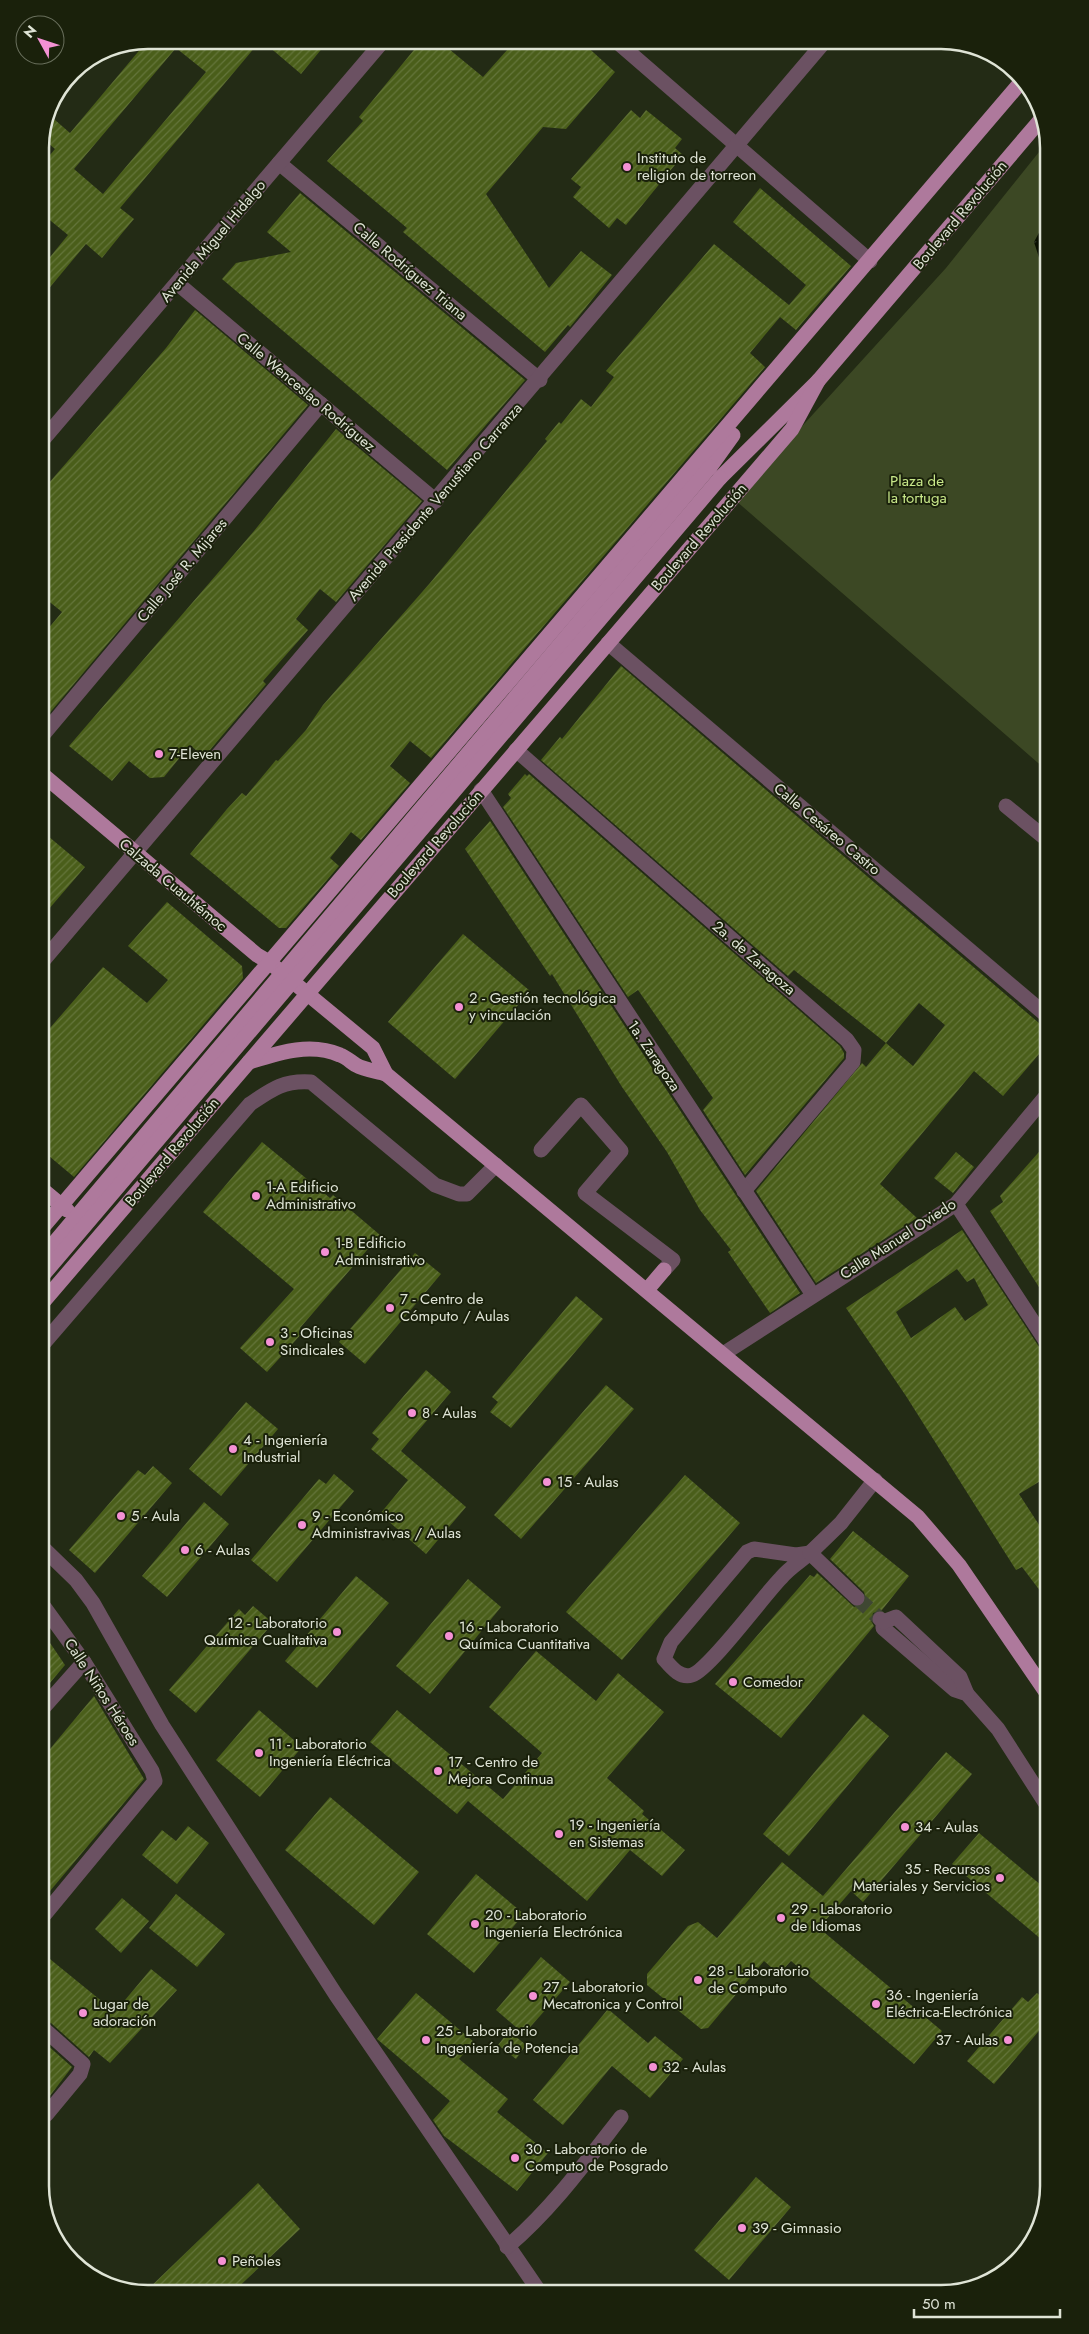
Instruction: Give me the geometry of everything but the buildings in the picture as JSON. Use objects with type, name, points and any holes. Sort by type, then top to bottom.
[{"type":"main road","points":[[49,1220],[789,356],[1018,86]]},
{"type":"main road","name":"Boulevard Revolución","points":[[49,1249],[715,472],[818,381],[1037,124]]},
{"type":"main road","name":"Boulevard Revolución","points":[[49,1268],[715,472],[789,356]]},
{"type":"main road","name":"Boulevard Revolución","points":[[49,1295],[792,428],[818,381]]},
{"type":"main road","name":"Calzada Cuauhtémoc","points":[[49,780],[257,955],[270,962],[373,1048],[386,1074]]},
{"type":"main road","points":[[380,834],[378,840],[389,855],[397,861],[417,865]]},
{"type":"main road","points":[[248,1063],[279,1052],[302,1049],[326,1051],[340,1055],[358,1066],[386,1074],[918,1517],[959,1565],[1040,1683]]},
{"type":"main road","points":[[49,1195],[99,1237]]},
{"type":"main road","points":[[647,1290],[664,1270]]},
{"type":"street","name":"Avenida Miguel Hidalgo","points":[[49,433],[376,49]]},
{"type":"street","points":[[626,49],[870,260]]},
{"type":"street","name":"Avenida Presidente Venustiano Carranza","points":[[49,954],[540,380],[818,49]]},
{"type":"street","name":"Calle Rodríguez Triana","points":[[279,163],[540,380]]},
{"type":"street","name":"Calle Wenceslao Rodríguez","points":[[177,283],[436,501]]},
{"type":"street","name":"Calle José R. Mijares","points":[[49,728],[321,404]]},
{"type":"street","name":"Calle Cesáreo Castro","points":[[608,642],[1040,1010]]},
{"type":"street","name":"2a. de Zaragoza","points":[[516,750],[847,1040],[854,1050],[853,1062],[744,1191]]},
{"type":"street","name":"1a. Zaragoza","points":[[481,790],[813,1295]]},
{"type":"street","points":[[1006,806],[1040,834]]},
{"type":"street","points":[[49,1338],[250,1104],[272,1089],[294,1081],[311,1082],[435,1185],[459,1194],[467,1194],[496,1165]]},
{"type":"street","name":"Calle Manuel Oviedo","points":[[723,1354],[956,1204],[1040,1103]]},
{"type":"street","points":[[541,1150],[581,1105],[621,1151],[585,1192],[673,1260],[664,1270]]},
{"type":"street","points":[[956,1204],[1040,1332]]},
{"type":"street","points":[[810,1553],[796,1555],[754,1549],[747,1552],[671,1642],[664,1659],[672,1669],[684,1675],[693,1674],[715,1654],[782,1576],[810,1553],[841,1522],[875,1480]]},
{"type":"street","points":[[810,1553],[857,1598]]},
{"type":"street","points":[[49,1554],[76,1580],[93,1603],[158,1718],[273,1898],[336,1995],[535,2285]]},
{"type":"street","name":"Calle Niños Héroes","points":[[49,1613],[84,1662],[152,1771],[155,1781],[49,1909]]},
{"type":"street","points":[[882,1620],[882,1628],[955,1690],[967,1694],[998,1729],[1040,1795]]},
{"type":"street","points":[[49,1701],[84,1662]]},
{"type":"street","points":[[49,2033],[83,2064],[82,2069],[49,2111]]},
{"type":"street","points":[[507,2247],[525,2232],[562,2190],[621,2117]]},
{"type":"green space","name":"Plaza de la tortuga","points":[[1040,151],[1040,765],[735,500],[946,268]]},
{"type":"water","points":[[1040,231],[1040,261],[1034,242]]},
{"type":"tunnel","points":[[857,1598],[880,1619]]},
{"type":"place","name":"Instituto de religion de torreon","points":[[627,167]]},
{"type":"place","name":"7-Eleven","points":[[159,754]]},
{"type":"place","name":"2 - Gestión tecnológica y vinculación","points":[[459,1007]]},
{"type":"place","name":"1-A Edificio Administrativo","points":[[256,1196]]},
{"type":"place","name":"1-B Edificio Administrativo","points":[[325,1252]]},
{"type":"place","name":"7 - Centro de Cómputo / Aulas","points":[[390,1308]]},
{"type":"place","name":"3 - Oficinas Sindicales","points":[[270,1342]]},
{"type":"place","name":"8 - Aulas","points":[[412,1413]]},
{"type":"place","name":"4 - Ingeniería Industrial","points":[[233,1449]]},
{"type":"place","name":"15 - Aulas","points":[[547,1482]]},
{"type":"place","name":"5 - Aula","points":[[121,1516]]},
{"type":"place","name":"9 - Económico Administravivas / Aulas","points":[[302,1525]]},
{"type":"place","name":"6 - Aulas","points":[[185,1550]]},
{"type":"place","name":"12 - Laboratorio Química Cualitativa","points":[[337,1632]]},
{"type":"place","name":"16 - Laboratorio Química Cuantitativa","points":[[449,1636]]},
{"type":"place","name":"Comedor","points":[[733,1682]]},
{"type":"place","name":"11 - Laboratorio Ingeniería Eléctrica","points":[[259,1753]]},
{"type":"place","name":"17 - Centro de Mejora Continua","points":[[438,1771]]},
{"type":"place","name":"34 - Aulas","points":[[905,1827]]},
{"type":"place","name":"19 - Ingeniería en Sistemas","points":[[559,1834]]},
{"type":"place","name":"35 - Recursos Materiales y Servicios","points":[[1000,1878]]},
{"type":"place","name":"29 - Laboratorio de Idiomas","points":[[781,1918]]},
{"type":"place","name":"20 - Laboratorio Ingeniería Electrónica","points":[[475,1924]]},
{"type":"place","name":"28 - Laboratorio de Computo","points":[[698,1980]]},
{"type":"place","name":"27 - Laboratorio Mecatronica y Control","points":[[533,1996]]},
{"type":"place","name":"36 - Ingeniería Eléctrica-Electrónica","points":[[876,2004]]},
{"type":"place","name":"Lugar de adoración","points":[[83,2013]]},
{"type":"place","name":"25 - Laboratorio Ingeniería de Potencia","points":[[426,2040]]},
{"type":"place","name":"37 - Aulas","points":[[1008,2040]]},
{"type":"place","name":"32 - Aulas","points":[[653,2067]]},
{"type":"place","name":"30 - Laboratorio de Computo de Posgrado","points":[[515,2158]]},
{"type":"place","name":"39 - Gimnasio","points":[[742,2228]]},
{"type":"place","name":"Peñoles","points":[[222,2261]]}]
